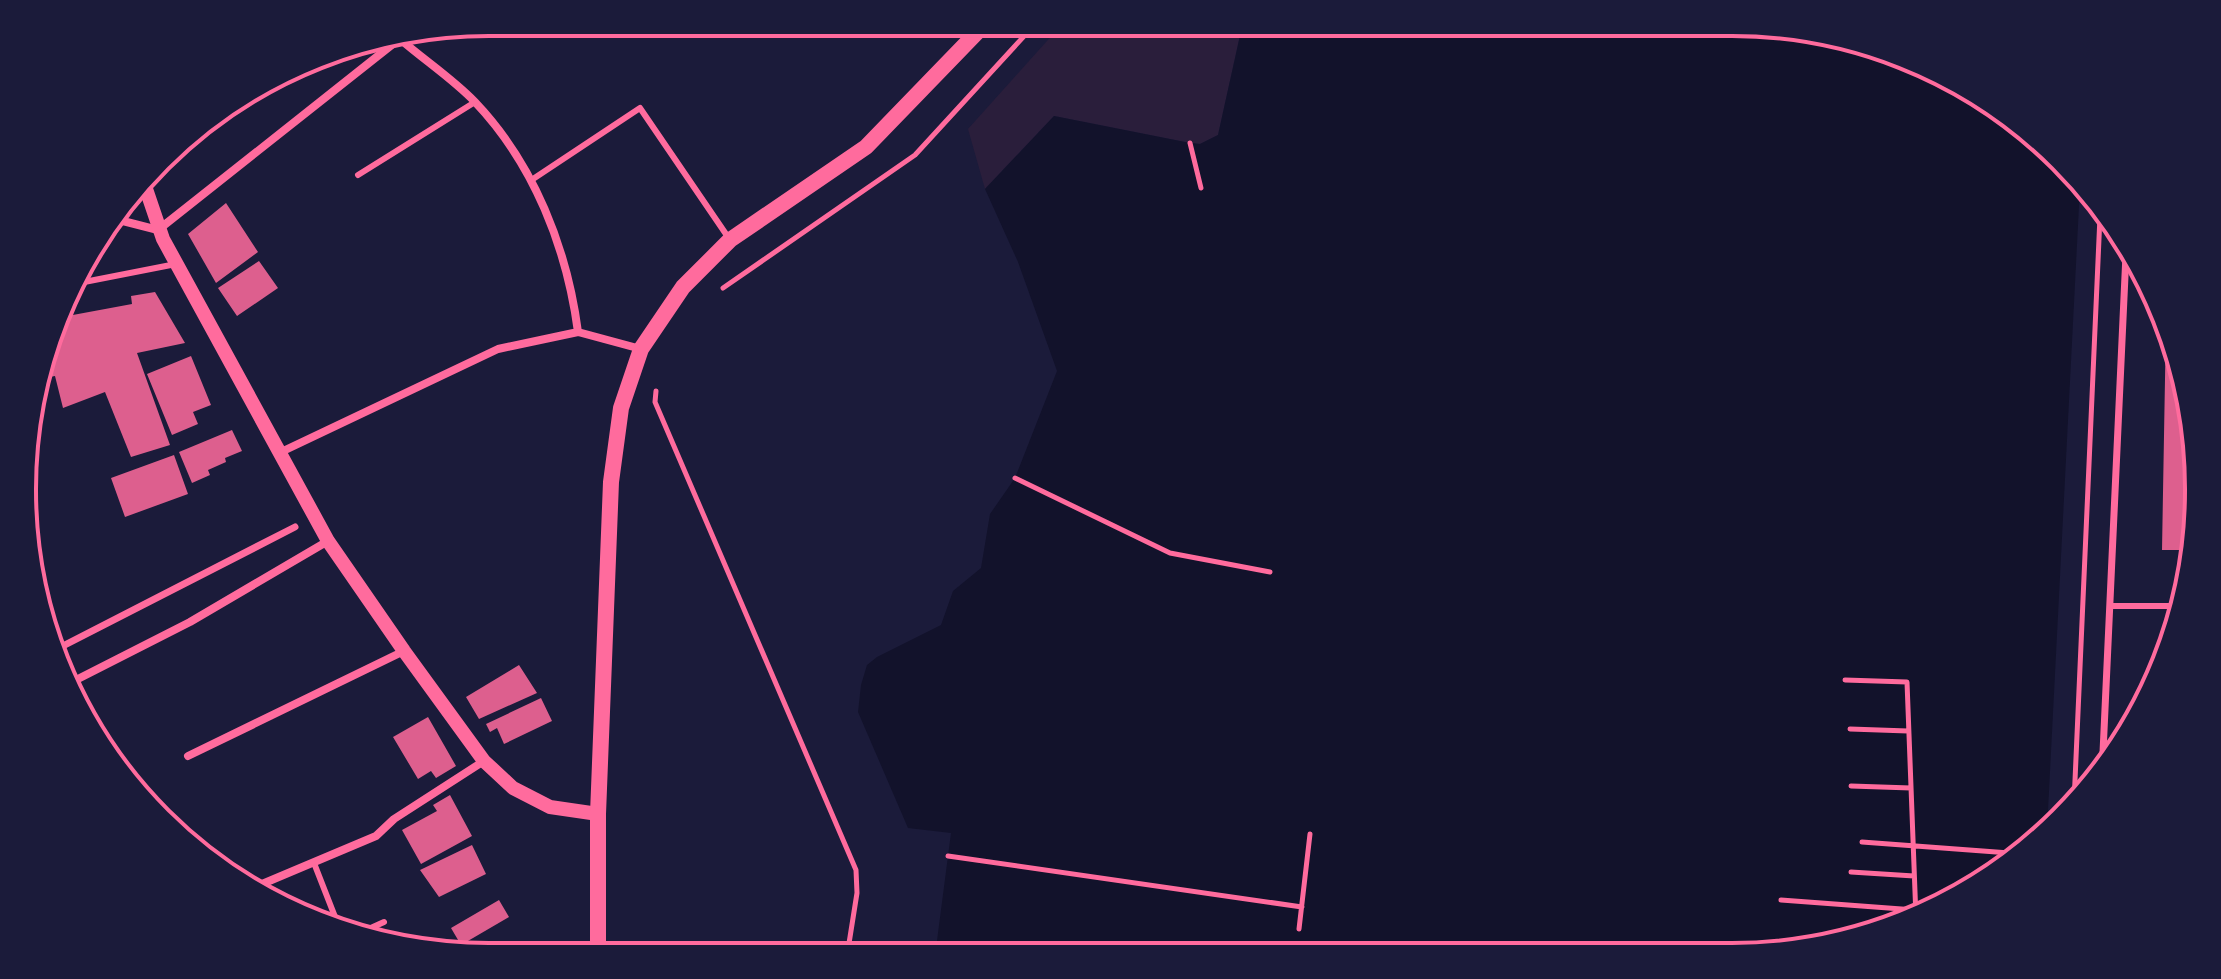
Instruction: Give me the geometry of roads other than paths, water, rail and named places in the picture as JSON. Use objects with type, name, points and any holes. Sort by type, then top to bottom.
[{"type":"main road","points":[[598,943],[598,814],[611,482],[621,408],[641,349],[683,287],[730,240],[866,147],[972,36]]},
{"type":"street","points":[[407,44],[475,102],[533,179],[573,290],[578,332]]},
{"type":"street","points":[[158,230],[388,48]]},
{"type":"street","points":[[147,193],[158,230],[328,541],[404,651],[484,761],[527,797],[550,807],[598,814]]},
{"type":"street","points":[[124,221],[158,230]]},
{"type":"street","points":[[2103,749],[2125,266]]},
{"type":"street","points":[[281,452],[498,349],[578,332],[641,349]]},
{"type":"street","points":[[64,645],[295,527]]},
{"type":"street","points":[[78,679],[190,622],[328,541]]},
{"type":"street","points":[[188,756],[404,651]]},
{"type":"street","points":[[265,883],[376,836],[394,819],[484,761]]},
{"type":"lane","points":[[358,175],[475,102]]},
{"type":"lane","points":[[533,179],[640,108],[730,240]]},
{"type":"lane","points":[[87,281],[176,264]]},
{"type":"lane","points":[[2110,606],[2170,606]]},
{"type":"lane","points":[[314,863],[334,915]]},
{"type":"lane","points":[[371,928],[384,922]]}]
